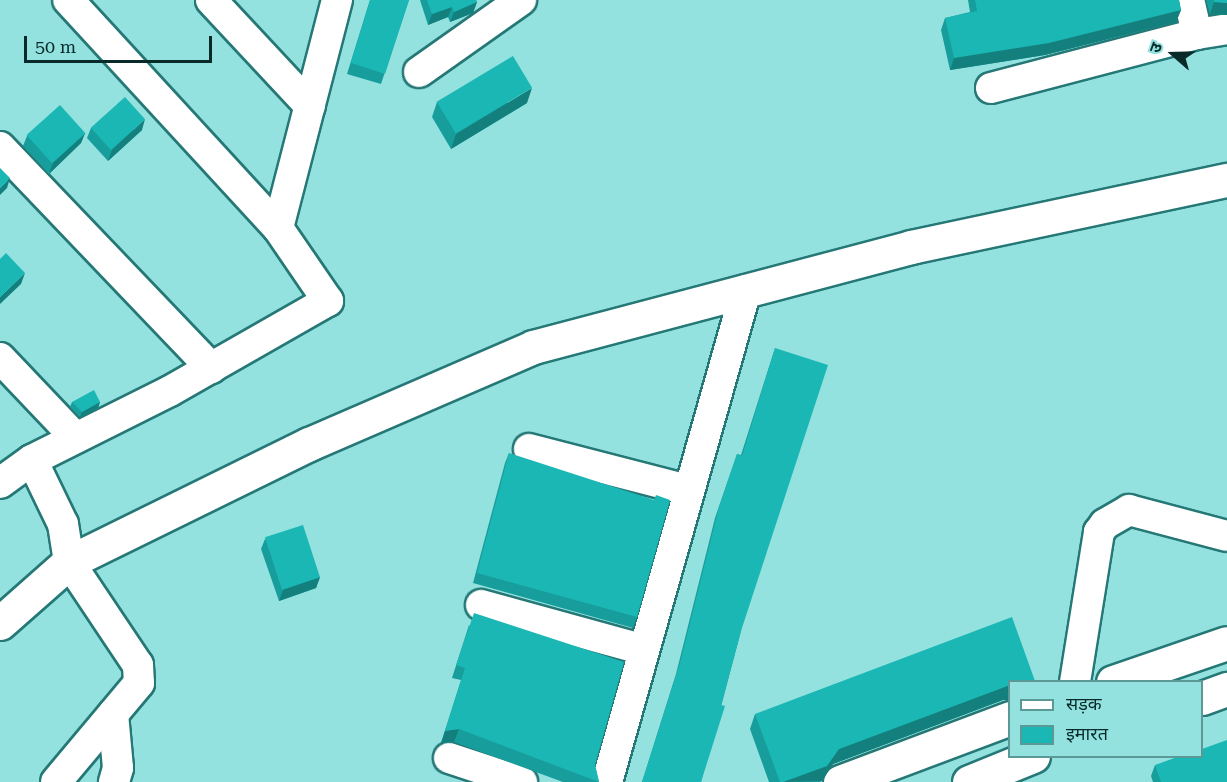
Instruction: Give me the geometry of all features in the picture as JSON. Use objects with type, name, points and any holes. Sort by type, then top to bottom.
[{"type":"street","points":[[0,483],[32,460],[212,368],[328,301],[278,228],[69,0]]},
{"type":"street","points":[[211,0],[310,106]]},
{"type":"street","points":[[278,228],[337,0]]},
{"type":"street","points":[[419,72],[520,0]]},
{"type":"street","points":[[1189,0],[1197,34]]},
{"type":"street","points":[[991,88],[1197,34],[1227,29]]},
{"type":"street","points":[[0,147],[212,368]]},
{"type":"street","points":[[0,623],[69,562],[309,444],[533,347],[911,247],[1227,180]]},
{"type":"street","points":[[607,782],[641,649],[746,290]]},
{"type":"street","points":[[0,358],[76,438]]},
{"type":"street","points":[[529,449],[687,490]]},
{"type":"street","points":[[32,460],[63,524],[69,562],[138,665],[139,683],[56,782]]},
{"type":"street","points":[[1075,680],[1099,532],[1105,524],[1129,510],[1227,536]]},
{"type":"street","points":[[481,605],[641,649]]},
{"type":"street","points":[[1116,680],[1227,643]]},
{"type":"street","points":[[1203,698],[1227,689]]},
{"type":"street","points":[[113,714],[118,768],[114,782]]},
{"type":"street","points":[[840,782],[1008,719]]},
{"type":"street","points":[[449,758],[522,782]]},
{"type":"street","points":[[969,782],[1028,758]]},
{"type":"building","points":[[370,0],[409,0],[385,74],[351,63]]},
{"type":"building","points":[[427,0],[476,0],[477,2],[454,12],[452,7],[432,14]]},
{"type":"building","points":[[975,0],[1179,0],[1181,10],[1049,43],[954,58],[945,18],[977,11]]},
{"type":"building","points":[[1214,0],[1227,0],[1227,3],[1214,2]]},
{"type":"building","points":[[513,56],[532,88],[456,134],[437,102]]},
{"type":"building","points":[[125,97],[145,119],[111,150],[91,128]]},
{"type":"building","points":[[60,105],[85,133],[52,163],[27,135]]},
{"type":"building","points":[[0,168],[10,178],[0,188]]},
{"type":"building","points":[[6,253],[25,273],[0,297],[0,259]]},
{"type":"building","points":[[775,348],[828,365],[741,631],[721,705],[725,706],[701,782],[642,782],[680,663],[719,507],[737,454],[742,456]]},
{"type":"building","points":[[94,390],[100,402],[82,412],[72,402]]},
{"type":"building","points":[[509,453],[654,500],[656,495],[670,500],[637,617],[477,573]]},
{"type":"building","points":[[303,525],[320,577],[282,590],[265,537]]},
{"type":"building","points":[[474,613],[624,662],[595,765],[599,782],[459,729],[445,731],[465,668],[456,665]]},
{"type":"building","points":[[1012,617],[1035,680],[1008,680],[1008,686],[839,749],[827,766],[783,782],[780,782],[755,714]]},
{"type":"building","points":[[1227,740],[1227,782],[1161,782],[1155,765],[1174,758],[1203,758],[1203,749]]}]
